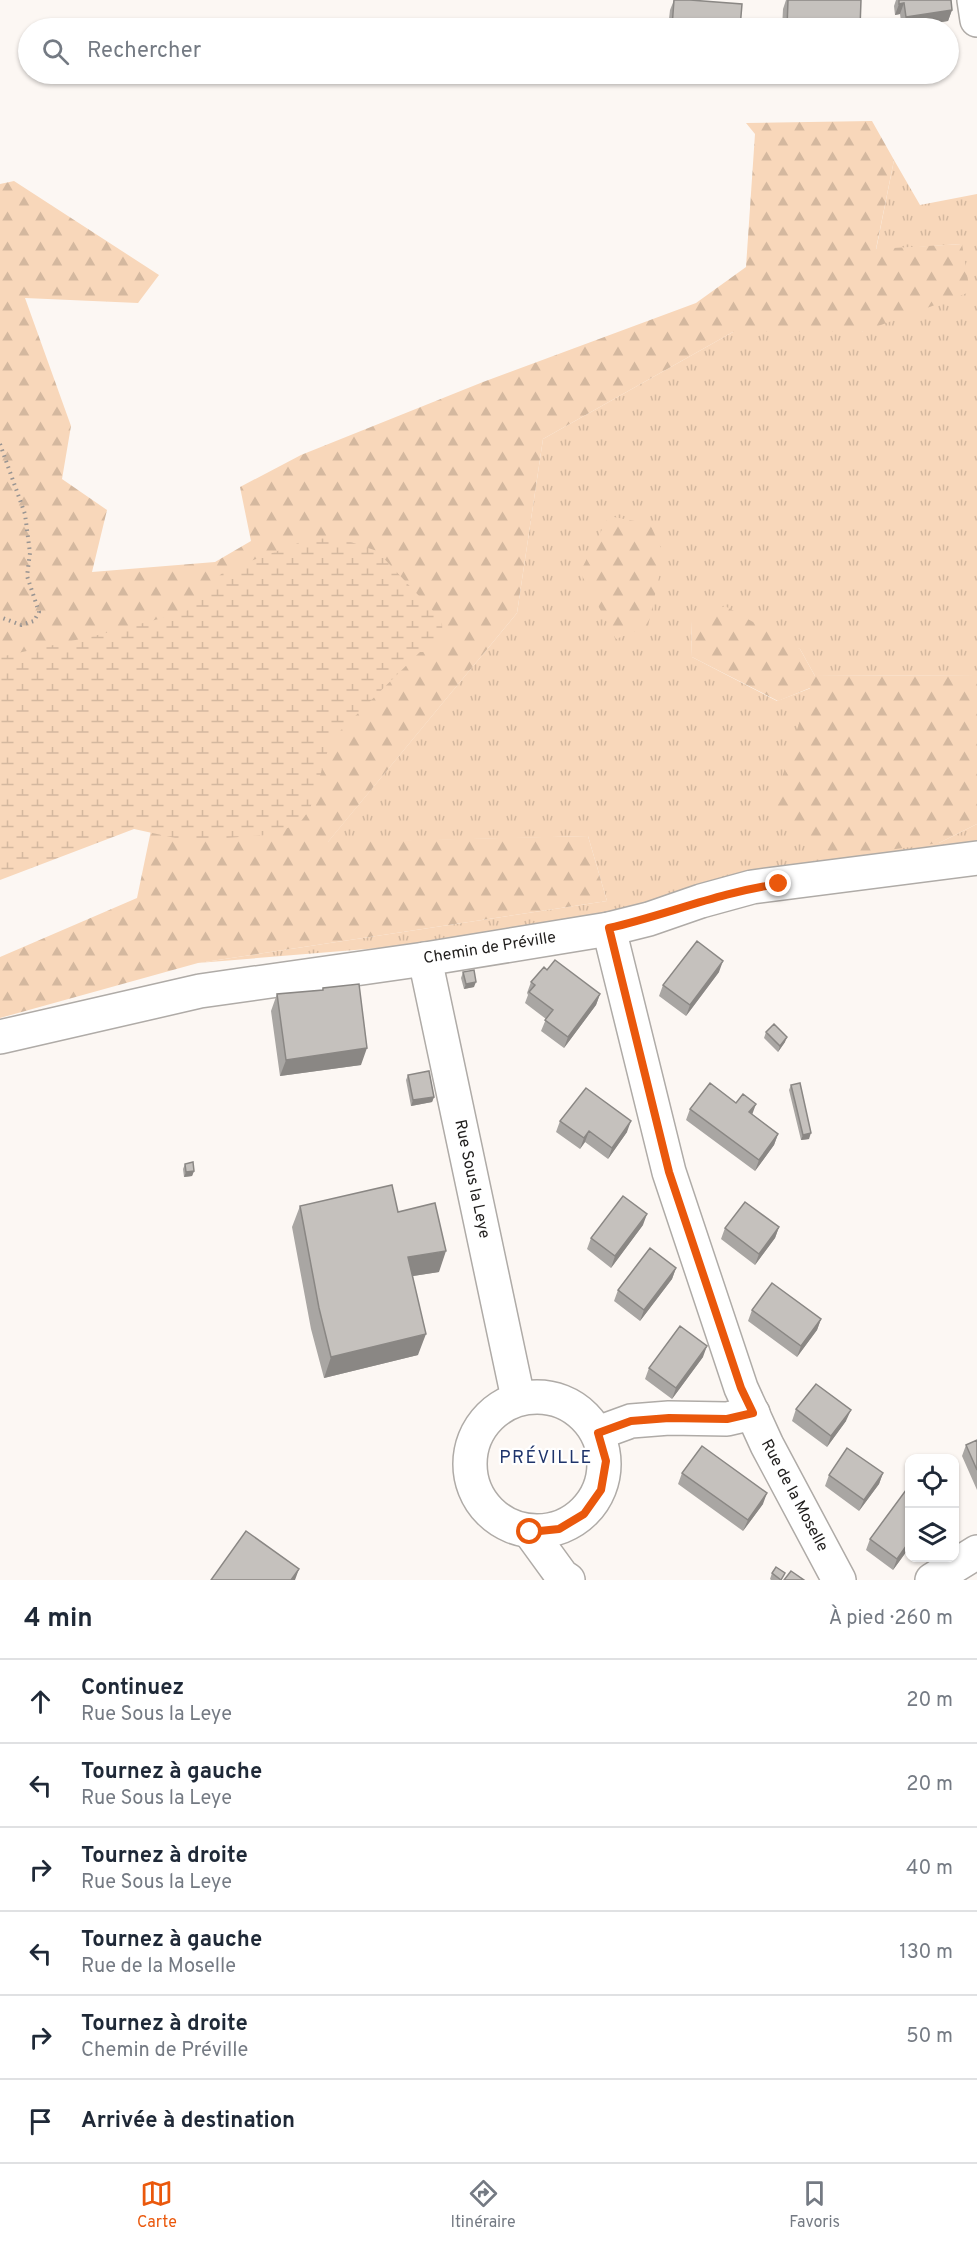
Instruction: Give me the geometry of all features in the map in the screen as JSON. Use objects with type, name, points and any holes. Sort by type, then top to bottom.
[{"type":"street","points":[[974,0],[977,20]]},
{"type":"street","name":"Chemin de Préville","points":[[0,1037],[200,990],[425,959],[609,928],[649,919],[752,887],[977,858]]},
{"type":"street","name":"Rue de la Moselle","points":[[609,928],[669,1172],[741,1388],[839,1580]]},
{"type":"street","name":"Rue Sous la Leye","points":[[425,959],[518,1398]]},
{"type":"street","points":[[549,1396],[578,1409],[598,1433],[606,1461],[601,1490],[584,1514],[559,1529],[530,1532],[504,1524],[484,1507],[471,1483],[469,1456],[477,1431],[495,1410],[518,1398],[549,1396]]},
{"type":"street","points":[[598,1433],[631,1421],[669,1418],[727,1419],[753,1413]]},
{"type":"street","points":[[530,1532],[562,1576],[568,1580]]},
{"type":"street","points":[[932,1580],[977,1552]]},
{"type":"path","points":[[0,444],[25,514],[30,553],[27,576],[39,612],[34,621],[21,625],[0,617]]},
{"type":"green space","points":[[872,121],[894,160],[876,249],[962,244],[970,292],[862,332],[733,332],[543,439],[517,613],[328,842],[588,836],[607,901],[198,963],[0,1018],[0,957],[137,898],[165,763],[0,726],[0,184],[14,181],[159,275],[138,303],[25,298],[71,426],[62,479],[107,510],[92,572],[215,562],[251,541],[240,487],[301,455],[483,382],[696,303],[746,267],[755,134],[746,123]]},
{"type":"green space","points":[[894,160],[920,205],[977,194],[977,675],[815,676],[800,649],[691,621],[692,657],[777,701],[811,688],[939,843],[977,824],[977,858],[609,929],[198,963],[607,901],[588,836],[327,843],[517,613],[543,439],[733,332],[862,332],[961,244],[876,250]]},
{"type":"green space","points":[[609,516],[650,524],[664,555],[648,626],[616,639],[580,572]]},
{"type":"green space","points":[[339,538],[377,551],[434,612],[442,624],[443,640],[428,652],[420,652],[331,740],[310,809],[299,824],[267,835],[189,841],[134,829],[0,880],[0,657],[185,612],[224,571],[309,539]]},
{"type":"green space","points":[[725,606],[800,649],[815,676],[977,675],[977,824],[939,843],[838,857],[771,813],[810,688],[778,701],[692,657],[691,621]]},
{"type":"building","points":[[674,0],[742,4],[741,18],[673,18]]},
{"type":"building","points":[[788,0],[861,0],[860,18],[787,18]]},
{"type":"building","points":[[899,0],[951,0],[952,10],[906,17],[904,3],[899,4]]},
{"type":"building","points":[[697,941],[723,961],[690,1005],[663,985]]},
{"type":"building","points":[[555,960],[600,994],[568,1037],[545,1020],[553,1010],[529,992],[535,985],[531,982],[544,967],[547,970]]},
{"type":"building","points":[[474,970],[476,982],[466,984],[463,972]]},
{"type":"building","points":[[359,984],[367,1048],[286,1060],[277,994]]},
{"type":"building","points":[[774,1024],[787,1037],[780,1046],[766,1032]]},
{"type":"building","points":[[429,1071],[434,1097],[413,1100],[408,1075]]},
{"type":"building","points":[[710,1083],[736,1103],[743,1094],[756,1104],[749,1112],[778,1134],[759,1160],[690,1109]]},
{"type":"building","points":[[800,1083],[811,1133],[803,1135],[791,1085]]},
{"type":"building","points":[[586,1088],[631,1121],[612,1148],[589,1131],[584,1138],[560,1121]]},
{"type":"building","points":[[193,1162],[194,1171],[186,1172],[185,1164]]},
{"type":"building","points":[[392,1185],[398,1212],[435,1203],[446,1251],[408,1257],[426,1334],[331,1357],[319,1308],[300,1206]]},
{"type":"building","points":[[623,1196],[647,1214],[615,1256],[591,1238]]},
{"type":"building","points":[[745,1202],[779,1227],[759,1254],[725,1228]]},
{"type":"building","points":[[650,1248],[676,1268],[644,1310],[618,1290]]},
{"type":"building","points":[[772,1283],[821,1319],[801,1346],[752,1310]]},
{"type":"building","points":[[680,1326],[707,1346],[676,1388],[649,1368]]},
{"type":"building","points":[[816,1384],[851,1410],[831,1436],[796,1409]]},
{"type":"building","points":[[977,1440],[977,1470],[966,1445]]},
{"type":"building","points":[[702,1446],[767,1493],[748,1520],[682,1473]]},
{"type":"building","points":[[847,1448],[883,1473],[864,1500],[829,1475]]},
{"type":"building","points":[[905,1491],[905,1548],[897,1559],[870,1539]]},
{"type":"building","points":[[246,1531],[299,1569],[291,1580],[211,1580]]},
{"type":"building","points":[[776,1567],[785,1573],[781,1580],[772,1573]]},
{"type":"building","points":[[791,1571],[804,1580],[784,1580]]},
{"type":"district","name":"PRÉVILLE","points":[[546,1458]]},
{"type":"route","points":[[530,1532],[559,1529],[584,1514],[601,1490],[606,1461],[598,1433],[631,1421],[669,1418],[727,1419],[753,1413],[741,1388],[669,1172],[609,928],[649,919],[752,887],[779,884]]}]
